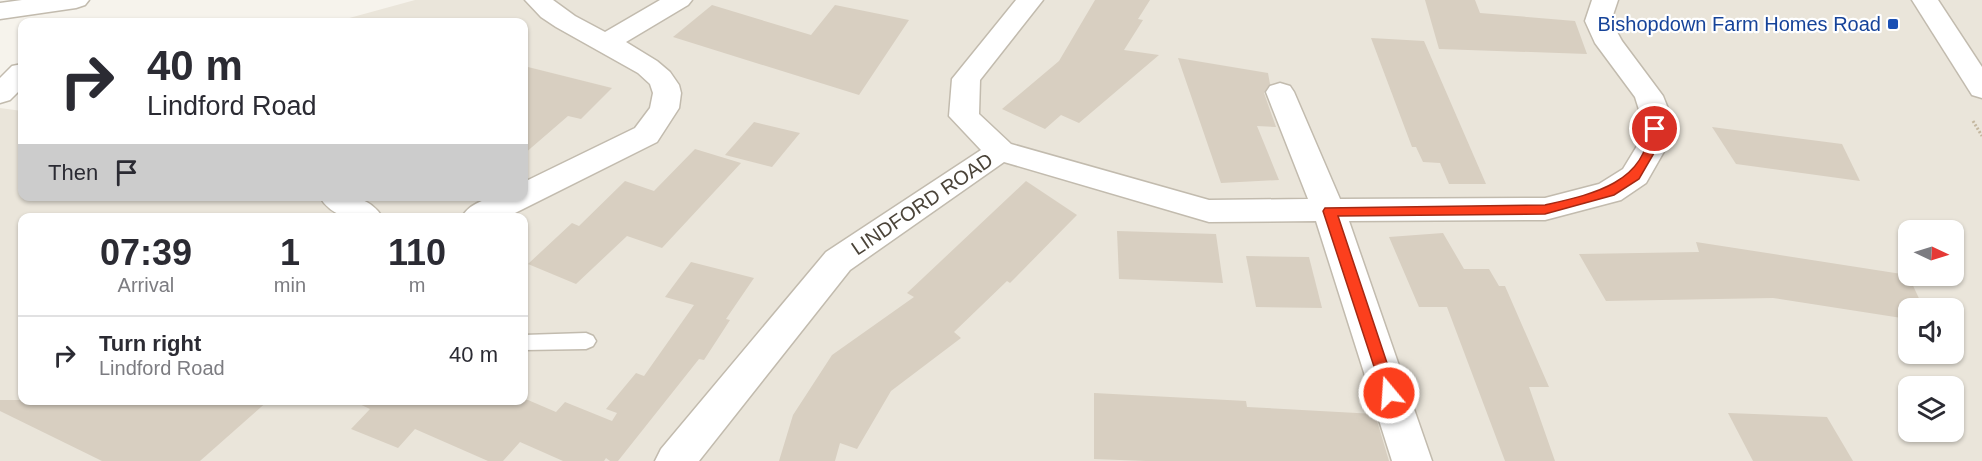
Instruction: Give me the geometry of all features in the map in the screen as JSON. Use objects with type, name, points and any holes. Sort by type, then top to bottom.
[{"type":"street","points":[[0,11],[76,0]]},
{"type":"street","points":[[67,18],[83,0]]},
{"type":"street","points":[[528,193],[646,135],[662,114],[666,94],[660,78],[644,65],[553,12],[538,0]]},
{"type":"street","points":[[605,43],[679,0]]},
{"type":"street","points":[[1000,151],[964,116],[966,79],[1030,0]]},
{"type":"street","points":[[1925,0],[1982,89]]},
{"type":"street","name":"LINDFORD ROAD","points":[[675,461],[838,261],[1000,151],[1209,211],[1545,209],[1610,192],[1635,176],[1655,141],[1656,117],[1649,96],[1609,43],[1598,21],[1595,2]]},
{"type":"street","points":[[0,94],[18,76]]},
{"type":"street","points":[[1280,92],[1329,211],[1412,461]]},
{"type":"street","points":[[342,201],[360,213]]},
{"type":"street","points":[[487,213],[512,201]]},
{"type":"lane","points":[[528,343],[586,341]]},
{"type":"shaded area","points":[[415,0],[1982,0],[1982,461],[0,461],[0,108],[18,110],[18,201],[528,201],[528,18],[349,18]]},
{"type":"building","points":[[1095,0],[1150,0],[1138,19],[1143,20],[1124,50],[1159,55],[1079,123],[1061,115],[1045,129],[1002,109],[1059,61]]},
{"type":"building","points":[[1425,0],[1475,0],[1480,13],[1575,21],[1587,54],[1439,49]]},
{"type":"building","points":[[712,5],[811,35],[835,5],[909,20],[859,95],[673,37]]},
{"type":"building","points":[[1371,38],[1424,41],[1486,184],[1449,184],[1440,163],[1423,162],[1416,147],[1412,147]]},
{"type":"building","points":[[1178,58],[1268,73],[1270,84],[1264,93],[1276,127],[1257,126],[1279,180],[1221,183]]},
{"type":"building","points":[[528,67],[612,88],[581,119],[568,116],[528,151]]},
{"type":"building","points":[[754,122],[800,133],[772,167],[725,155]]},
{"type":"building","points":[[1712,127],[1842,144],[1860,181],[1736,164]]},
{"type":"building","points":[[695,149],[741,163],[662,248],[627,236],[576,284],[528,264],[572,223],[579,226],[625,181],[654,191]]},
{"type":"building","points":[[1026,181],[1077,215],[1010,283],[1007,281],[954,332],[961,338],[891,391],[857,449],[840,443],[835,461],[779,461],[793,415],[832,355],[914,297],[907,293]]},
{"type":"building","points":[[1117,231],[1216,234],[1223,283],[1119,279]]},
{"type":"building","points":[[1443,233],[1464,269],[1489,269],[1499,286],[1505,286],[1549,387],[1529,387],[1555,461],[1505,461],[1447,307],[1419,307],[1389,237]]},
{"type":"building","points":[[1696,242],[1898,273],[1898,286],[1913,286],[1919,298],[1898,298],[1898,317],[1773,298],[1606,301],[1579,254],[1699,252]]},
{"type":"building","points":[[1246,256],[1309,257],[1322,308],[1256,307]]},
{"type":"building","points":[[691,262],[754,278],[726,319],[730,320],[704,360],[699,359],[618,461],[610,461],[606,458],[604,461],[563,461],[520,442],[503,461],[488,461],[415,429],[398,448],[351,429],[370,409],[362,405],[528,405],[528,400],[556,412],[565,402],[612,421],[617,413],[606,409],[636,373],[644,376],[694,305],[665,297]]},
{"type":"building","points":[[1094,393],[1246,401],[1247,407],[1375,414],[1389,461],[1094,459]]},
{"type":"building","points":[[0,400],[18,400],[18,405],[263,405],[200,461],[102,461],[0,411]]},
{"type":"building","points":[[1728,413],[1827,417],[1853,461],[1753,461]]},
{"type":"place","name":"Bishopdown Farm Homes Road","points":[[1893,24]]},
{"type":"route","points":[[1389,393],[1329,211],[1545,209],[1572,203],[1610,192],[1635,176],[1655,141],[1655,129]]}]
